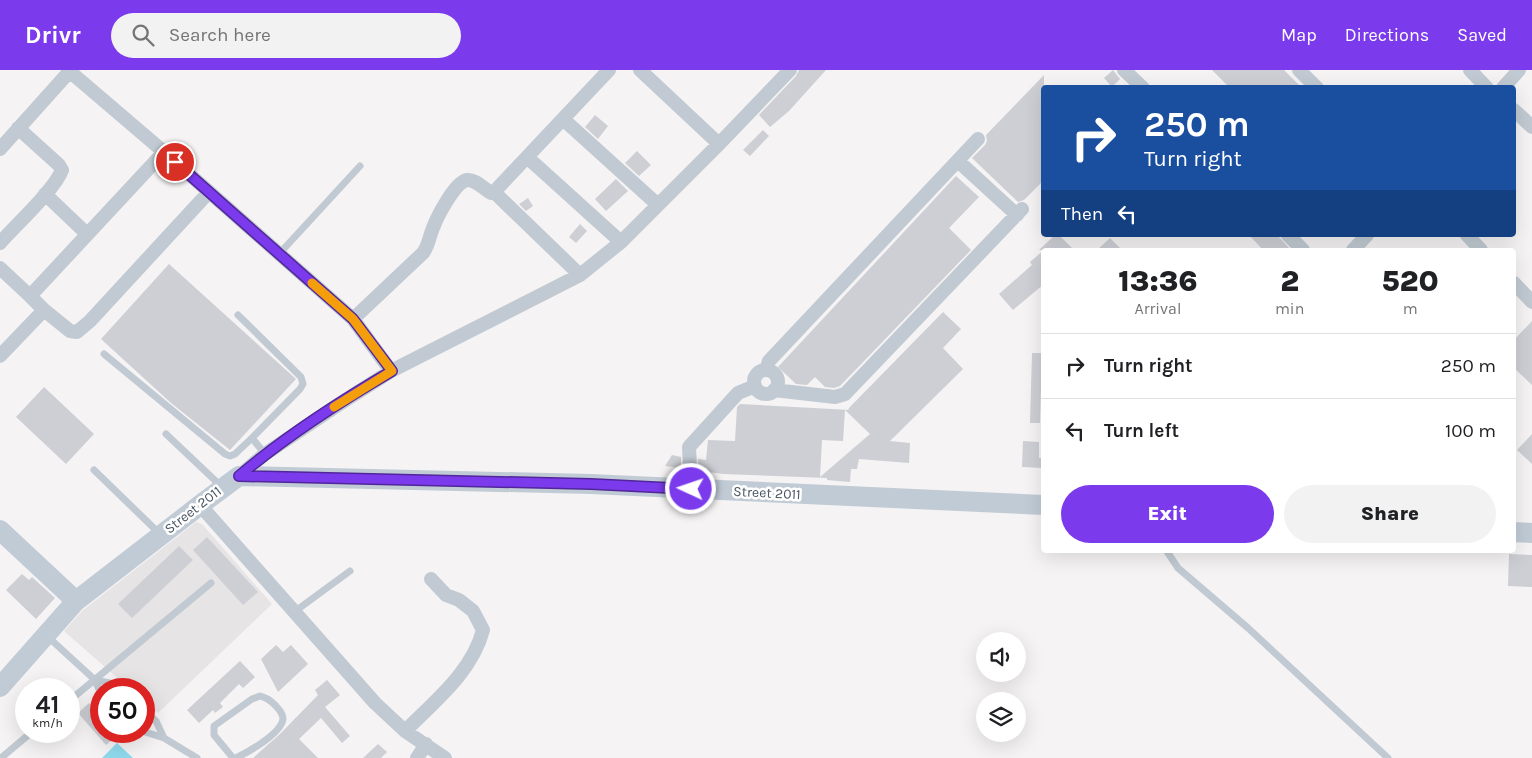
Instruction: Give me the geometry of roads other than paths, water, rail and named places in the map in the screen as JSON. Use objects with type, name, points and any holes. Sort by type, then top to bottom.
[{"type":"main road","name":"Street 2011","points":[[0,686],[76,602],[239,476],[591,484],[1041,505]]},
{"type":"main road","points":[[0,530],[76,602]]},
{"type":"main road","points":[[1516,532],[1532,533]]},
{"type":"street","points":[[494,192],[609,70]]},
{"type":"street","points":[[640,70],[720,144]]},
{"type":"street","points":[[239,476],[266,454],[341,402],[392,371],[580,275],[621,242],[720,144],[790,70]]},
{"type":"street","points":[[1124,70],[1140,85]]},
{"type":"street","points":[[1299,70],[1314,85]]},
{"type":"street","points":[[1470,70],[1484,85]]},
{"type":"street","points":[[1506,85],[1520,70]]},
{"type":"street","points":[[0,149],[68,71],[164,152],[353,319],[392,371]]},
{"type":"street","points":[[1516,112],[1532,128]]},
{"type":"street","points":[[563,119],[658,205]]},
{"type":"street","points":[[0,242],[45,194],[59,177],[62,170],[59,165],[18,128]]},
{"type":"street","points":[[766,370],[769,361],[978,139]]},
{"type":"street","points":[[30,296],[164,152]]},
{"type":"street","points":[[526,158],[621,242]]},
{"type":"street","points":[[774,390],[778,379],[774,372],[766,370],[756,375],[755,386],[763,393],[774,390],[835,397],[845,394],[1020,212],[958,161]]},
{"type":"street","points":[[353,319],[423,253],[428,247],[439,214],[461,182],[469,180],[489,192],[494,192],[580,275]]},
{"type":"street","points":[[0,268],[44,310],[70,331],[77,332],[209,192]]},
{"type":"street","points":[[45,194],[88,234]]},
{"type":"street","points":[[1290,237],[1301,248]]},
{"type":"street","points":[[1355,248],[1365,237]]},
{"type":"street","points":[[1469,237],[1479,248]]},
{"type":"street","points":[[1516,286],[1532,302]]},
{"type":"street","points":[[0,356],[44,310]]},
{"type":"street","points":[[691,489],[690,447],[738,393],[755,386]]},
{"type":"street","points":[[200,505],[375,703],[405,731],[445,758]]},
{"type":"street","points":[[405,731],[454,682],[479,645],[483,630],[473,611],[459,600],[446,595],[431,579]]},
{"type":"street","points":[[417,758],[426,744]]},
{"type":"lane","points":[[279,254],[360,166]]},
{"type":"lane","points":[[104,354],[225,454],[230,456],[235,454],[252,438],[303,384],[301,377],[238,315]]},
{"type":"lane","points":[[166,434],[222,488]]},
{"type":"lane","points":[[252,438],[266,454]]},
{"type":"lane","points":[[94,470],[161,535]]},
{"type":"lane","points":[[1168,553],[1178,568],[1248,628],[1388,758]]},
{"type":"lane","points":[[293,612],[350,571]]},
{"type":"lane","points":[[97,678],[211,583]]},
{"type":"lane","points":[[46,635],[93,678]]},
{"type":"lane","points":[[80,693],[90,684]]},
{"type":"lane","points":[[260,696],[268,698],[282,712],[283,719],[280,726],[260,744],[234,758],[214,735],[214,726],[252,699],[260,696]]},
{"type":"lane","points":[[155,720],[164,738]]},
{"type":"lane","points":[[155,735],[164,738],[197,758]]},
{"type":"lane","points":[[1,758],[19,743]]},
{"type":"water","points":[[117,743],[133,758],[102,758]]}]
